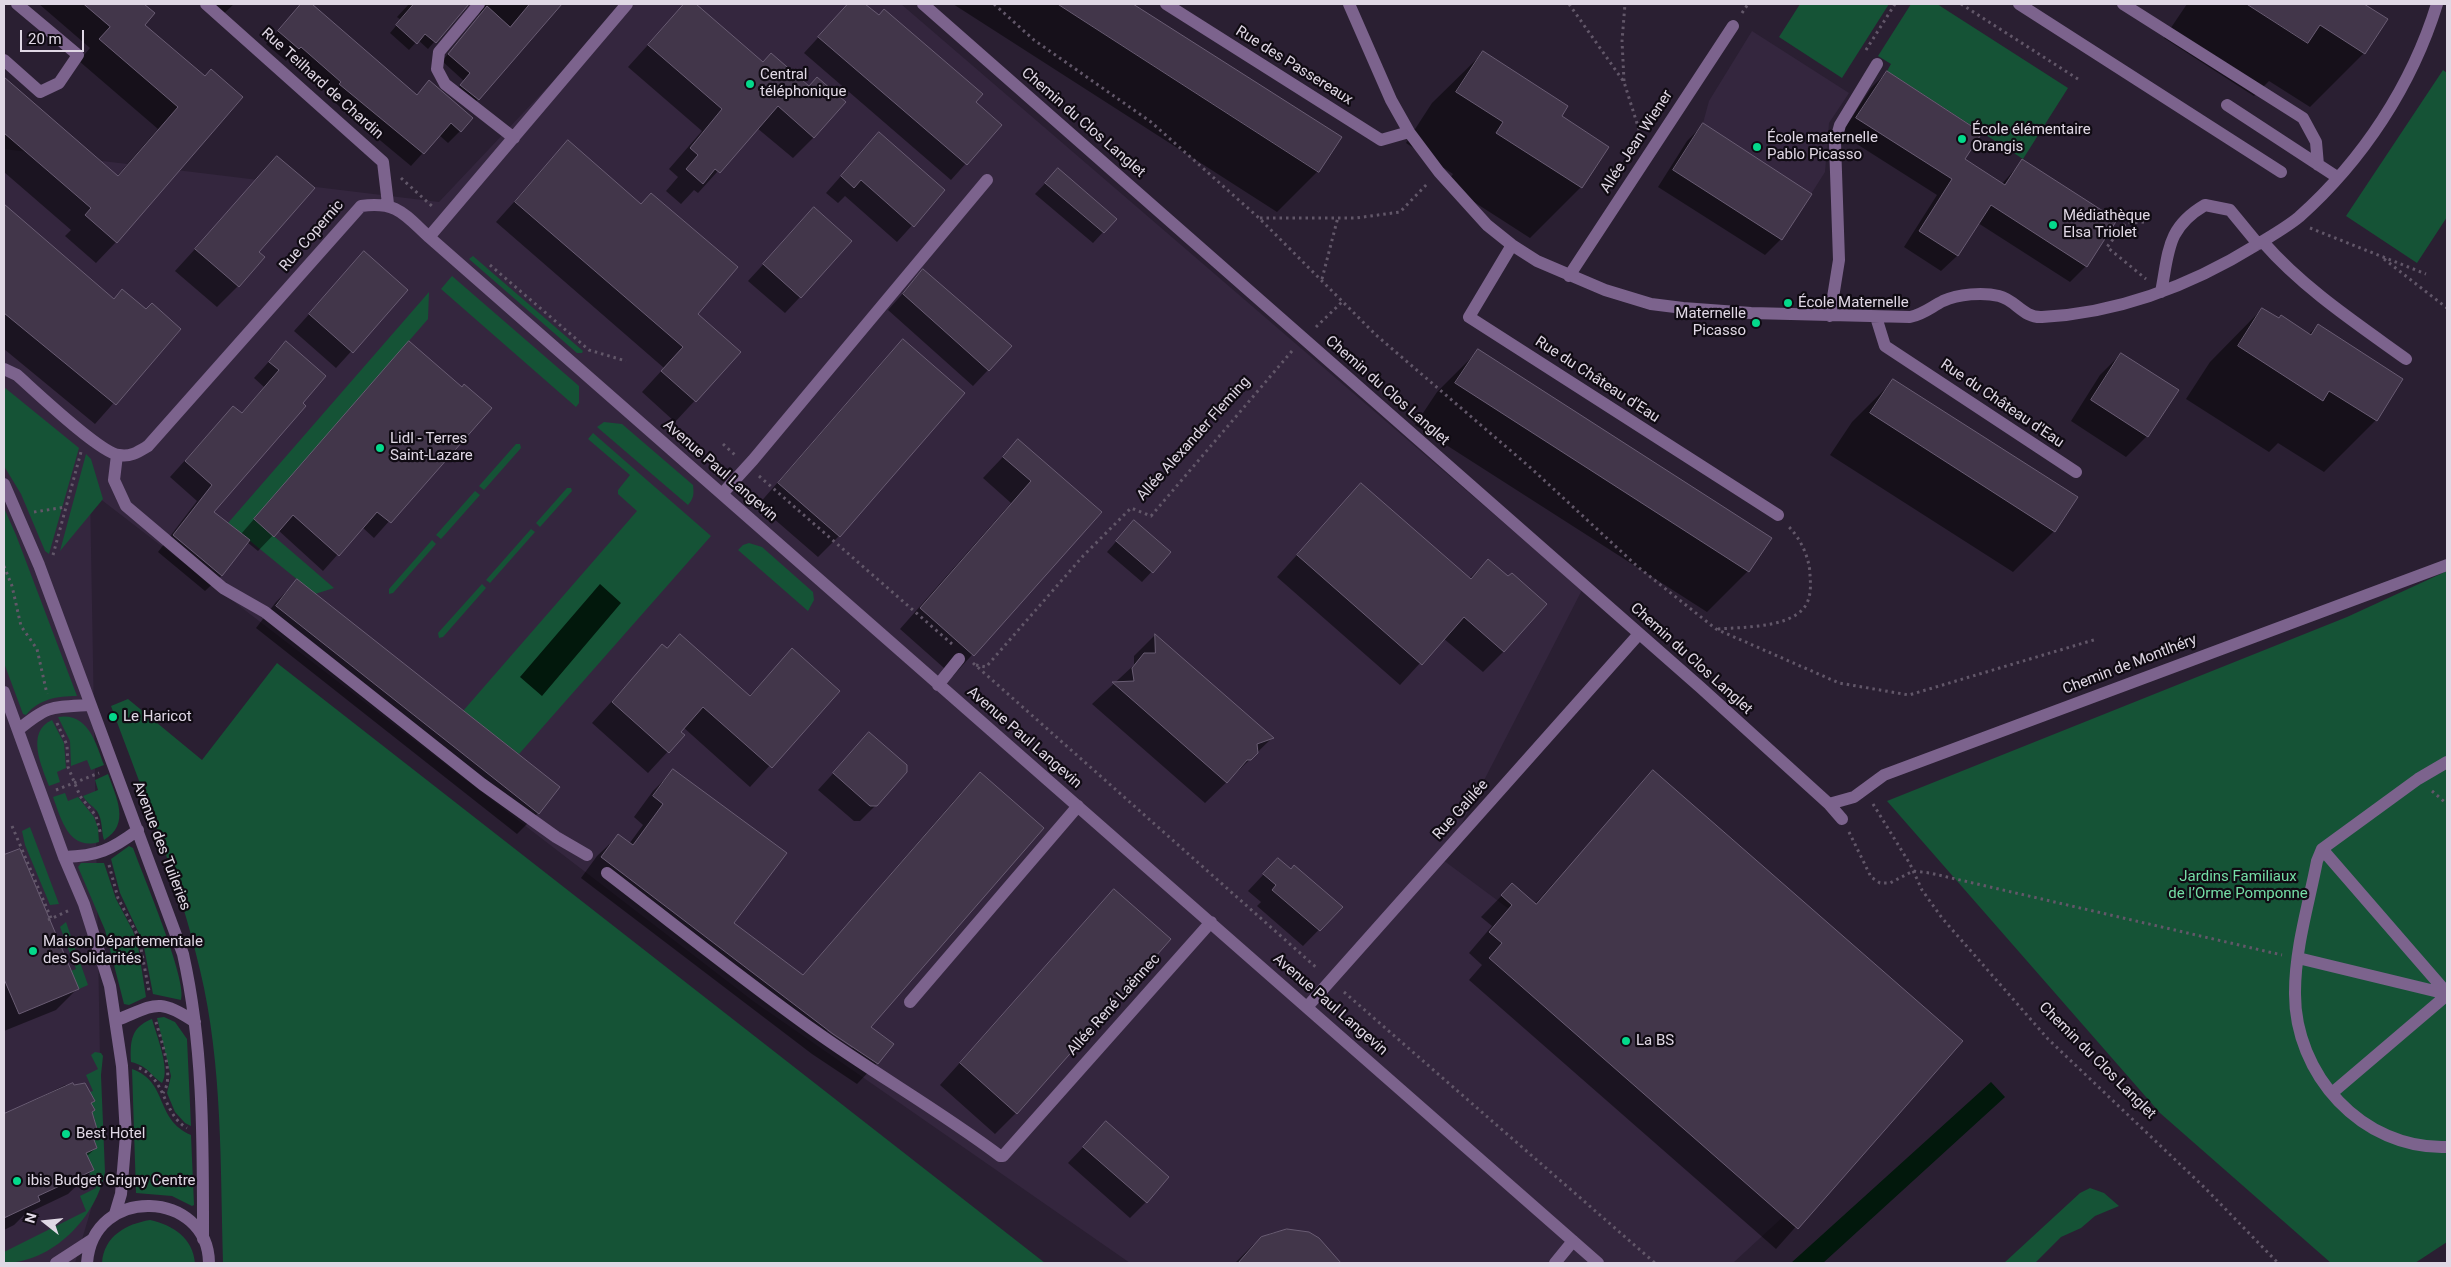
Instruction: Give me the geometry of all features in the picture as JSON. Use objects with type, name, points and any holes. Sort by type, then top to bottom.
[{"type":"street","points":[[4,60],[40,92],[58,83],[78,55],[17,4]]},
{"type":"street","name":"Rue Teilhard de Chardin","points":[[206,4],[375,153],[383,162],[388,204]]},
{"type":"street","points":[[479,4],[439,52],[436,62],[437,70],[445,84],[514,138]]},
{"type":"street","points":[[388,204],[404,214],[429,238],[627,4]]},
{"type":"street","name":"Chemin du Clos Langlet","points":[[923,4],[1639,634],[1829,804],[1842,819]]},
{"type":"street","name":"Rue des Passereaux","points":[[1166,4],[1381,140],[1409,132]]},
{"type":"street","points":[[1349,4],[1391,100],[1409,132],[1439,172],[1487,225],[1512,245],[1537,261],[1569,276],[1651,304],[1712,310],[1876,317],[1923,314],[1951,298],[1992,295],[2009,300],[2030,316],[2040,318],[2100,309],[2161,292],[2228,264],[2298,218],[2362,149],[2386,115],[2410,70],[2437,4]]},
{"type":"street","points":[[2020,4],[2281,172]]},
{"type":"street","points":[[2123,4],[2303,118],[2316,142],[2318,164]]},
{"type":"street","name":"Allée Jean Wiener","points":[[1569,276],[1733,26]]},
{"type":"street","points":[[1830,316],[1839,260],[1835,143],[1840,125],[1877,64]]},
{"type":"street","points":[[2227,105],[2337,177]]},
{"type":"street","points":[[722,494],[748,466],[987,180]]},
{"type":"street","name":"Rue Copernic","points":[[117,455],[131,456],[148,446],[360,206],[388,204]]},
{"type":"street","points":[[2161,292],[2171,239],[2188,215],[2205,205],[2230,210],[2260,243],[2327,302],[2406,359]]},
{"type":"street","name":"Avenue Paul Langevin","points":[[429,238],[1598,1263]]},
{"type":"street","name":"Rue du Château d'Eau","points":[[1512,245],[1469,317],[1778,515]]},
{"type":"street","name":"Rue du Château d'Eau","points":[[1876,317],[1885,346],[2076,472]]},
{"type":"street","points":[[4,369],[17,376],[100,447],[117,455],[114,480],[126,506],[223,588],[265,612],[482,784],[556,837],[587,855]]},
{"type":"street","name":"Avenue des Tuileries","points":[[4,484],[39,565],[89,705],[181,946],[191,987],[195,1022],[202,1131],[203,1239]]},
{"type":"street","name":"Chemin de Montlhéry","points":[[1829,804],[1854,797],[1884,775],[2447,565]]},
{"type":"street","name":"Rue Galilée","points":[[1307,1007],[1639,634]]},
{"type":"street","points":[[938,684],[963,658]]},
{"type":"street","points":[[4,692],[64,857],[95,935],[110,986],[117,1020],[122,1066],[126,1135],[121,1194],[115,1214]]},
{"type":"street","points":[[18,730],[40,712],[51,708],[89,705]]},
{"type":"street","points":[[2447,762],[2418,779],[2322,848],[2317,861],[2298,958],[2294,991],[2296,1019],[2301,1040],[2310,1062],[2346,1110],[2380,1132],[2400,1140],[2447,1147]]},
{"type":"street","points":[[910,1002],[1078,806]]},
{"type":"street","points":[[64,857],[89,856],[105,852],[138,830]]},
{"type":"street","points":[[2322,848],[2447,994]]},
{"type":"street","name":"Allée René Laënnec","points":[[607,873],[811,1028],[878,1075],[965,1130],[1000,1156],[1003,1156],[1041,1110],[1211,922]]},
{"type":"street","points":[[2298,958],[2447,994]]},
{"type":"street","points":[[2332,1093],[2447,994]]},
{"type":"street","points":[[117,1020],[152,1006],[173,1007],[195,1022]]},
{"type":"street","points":[[87,1263],[93,1239],[102,1225],[115,1214],[134,1206],[154,1205],[174,1210],[191,1222],[203,1239],[209,1263]]},
{"type":"street","points":[[56,1263],[93,1239]]},
{"type":"street","points":[[1555,1263],[1573,1241]]},
{"type":"path","points":[[994,4],[1034,40],[1151,122],[1259,218],[1376,335],[1532,469],[1638,567],[1716,630],[1839,684],[1909,695],[2097,639]]},
{"type":"path","points":[[1569,4],[1624,82]]},
{"type":"path","points":[[1626,4],[1622,41],[1624,82],[1644,142],[1652,150]]},
{"type":"path","points":[[1865,52],[1895,4]]},
{"type":"path","points":[[1961,4],[2081,81]]},
{"type":"path","points":[[1259,218],[1338,218],[1400,212],[1439,172]]},
{"type":"path","points":[[1322,280],[1338,218]]},
{"type":"path","points":[[2298,218],[2308,227],[2426,274]]},
{"type":"path","points":[[2144,222],[2126,223],[2107,248],[2161,292]]},
{"type":"path","points":[[2379,256],[2447,308]]},
{"type":"path","points":[[485,261],[589,350],[626,361]]},
{"type":"path","name":"Allée Alexander Fleming","points":[[974,664],[986,667],[1083,556],[1131,508],[1151,516],[1303,339],[1343,301]]},
{"type":"path","points":[[39,565],[52,558],[82,452],[92,439]]},
{"type":"path","points":[[723,444],[952,645]]},
{"type":"path","points":[[1716,630],[1764,625],[1789,619],[1804,608],[1810,594],[1808,564],[1803,547],[1793,530],[1778,515]]},
{"type":"path","points":[[4,566],[12,586],[21,626],[37,648],[43,682],[51,708],[67,745],[67,765],[84,803],[96,816],[118,898],[139,938],[168,1076],[163,1093]]},
{"type":"path","points":[[963,658],[974,664],[1331,981],[1654,1263]]},
{"type":"path","points":[[963,658],[974,664]]},
{"type":"path","points":[[42,795],[113,767]]},
{"type":"path","name":"Chemin du Clos Langlet","points":[[1865,790],[1913,871],[1922,890],[1942,918],[2048,1039],[2206,1189],[2278,1263]]},
{"type":"path","points":[[1842,819],[1864,858],[1871,877],[1880,883],[1890,883],[1913,871],[1950,877],[2298,958]]},
{"type":"path","points":[[12,826],[50,919],[65,912]]},
{"type":"path","points":[[122,1066],[134,1066],[144,1070],[163,1093],[174,1117],[182,1126],[191,1131],[202,1131]]},
{"type":"shaded area","points":[[626,4],[901,4],[1582,590],[1443,860],[1846,1159],[1733,1263],[1130,1263],[753,1001],[90,491],[102,1172],[75,1263],[4,1263],[4,149],[439,202]]},
{"type":"shaded area","name":"École maternelle Pablo Picasso","points":[[1752,31],[1849,93],[1829,123],[1825,172],[1782,240],[1673,170],[1703,123],[1709,101]]},
{"type":"shaded area","points":[[600,584],[621,603],[542,696],[520,677]]},
{"type":"shaded area","points":[[1991,1082],[2005,1097],[1823,1263],[1791,1263]]},
{"type":"green space","points":[[1800,4],[1889,4],[1842,78],[1779,37]]},
{"type":"green space","points":[[1911,4],[1937,4],[2068,88],[2023,159],[1887,71],[1891,64],[1878,56]]},
{"type":"green space","points":[[2443,70],[2447,73],[2447,217],[2417,263],[2346,216]]},
{"type":"green space","points":[[473,256],[583,351],[582,353],[577,353],[469,259]]},
{"type":"green space","points":[[452,276],[579,386],[579,403],[576,407],[441,289]]},
{"type":"green space","points":[[429,292],[428,319],[254,519],[334,588],[315,594],[228,523]]},
{"type":"green space","points":[[4,387],[79,448],[49,554],[45,551],[21,494],[4,466]]},
{"type":"green space","points":[[604,422],[622,424],[693,485],[693,496],[688,505],[597,427]]},
{"type":"green space","points":[[593,433],[711,536],[519,754],[463,711],[637,511],[618,494],[618,490],[630,475],[588,439]]},
{"type":"green space","points":[[516,444],[520,444],[521,448],[484,490],[479,486]]},
{"type":"green space","points":[[86,454],[91,459],[103,499],[60,551]]},
{"type":"green space","points":[[567,488],[571,488],[572,491],[540,527],[536,523]]},
{"type":"green space","points":[[475,491],[480,495],[441,539],[436,535]]},
{"type":"green space","points":[[4,508],[77,696],[62,697],[43,702],[26,715],[23,714],[4,663]]},
{"type":"green space","points":[[531,529],[535,532],[490,583],[486,580]]},
{"type":"green space","points":[[432,540],[436,544],[393,593],[389,594],[389,589]]},
{"type":"green space","points":[[749,543],[762,547],[813,592],[814,600],[808,611],[738,550],[743,545]]},
{"type":"green space","name":"Jardins Familiaux de l’Orme Pomponne","points":[[2447,571],[2447,1242],[2415,1263],[2331,1263],[2160,1113],[1887,801],[2347,617]]},
{"type":"green space","points":[[482,584],[486,588],[443,637],[439,638],[438,633]]},
{"type":"green space","points":[[277,663],[1045,1263],[223,1263],[217,1079],[213,1043],[200,970],[182,903],[160,836],[111,706],[128,699],[202,760]]},
{"type":"green space","points":[[58,717],[77,719],[84,724],[94,739],[104,765],[91,770],[87,760],[71,766],[70,741]]},
{"type":"green space","points":[[52,720],[64,743],[66,768],[57,772],[60,782],[49,786],[40,760],[37,741],[39,733],[44,726]]},
{"type":"green space","points":[[108,774],[117,801],[119,818],[112,834],[104,840],[99,815],[83,796],[98,790],[95,780]]},
{"type":"green space","points":[[65,793],[68,801],[78,797],[94,817],[98,828],[99,842],[89,844],[80,842],[73,838],[68,831],[59,815],[53,797]]},
{"type":"green space","points":[[30,827],[59,904],[50,905],[25,845],[22,831]]},
{"type":"green space","points":[[129,846],[133,848],[171,950],[178,972],[181,1000],[153,994],[143,942],[120,893],[111,859]]},
{"type":"green space","points":[[81,863],[104,863],[116,899],[133,931],[138,946],[146,997],[129,1005],[124,1004],[105,930],[78,867]]},
{"type":"green space","points":[[66,922],[88,985],[79,989],[71,971],[76,969],[60,927]]},
{"type":"green space","points":[[164,1017],[175,1022],[187,1039],[191,1126],[185,1123],[175,1112],[167,1093],[171,1076],[157,1018]]},
{"type":"green space","points":[[152,1019],[164,1061],[165,1070],[162,1083],[145,1068],[131,1062],[133,1036],[140,1026]]},
{"type":"green space","points":[[95,1052],[101,1053],[103,1056],[101,1075],[105,1172],[100,1189],[82,1221],[55,1246],[39,1255],[22,1261],[4,1263],[4,1252],[86,1211],[80,1196],[96,1188],[89,1172],[94,1170],[86,1153],[97,1148],[94,1140],[97,1139],[93,1131],[93,1122],[95,1120],[92,1112],[95,1110],[91,1103],[95,1101],[90,1092],[93,1091],[86,1075],[98,1069],[91,1055]]},
{"type":"green space","points":[[132,1069],[144,1075],[152,1083],[171,1120],[179,1128],[191,1135],[194,1205],[192,1206],[172,1196],[136,1193]]},
{"type":"green space","points":[[2090,1188],[2104,1193],[2119,1206],[2095,1216],[2081,1228],[2061,1237],[2035,1263],[2004,1263],[2080,1193]]},
{"type":"green space","points":[[150,1220],[166,1225],[180,1234],[190,1246],[195,1263],[102,1263],[107,1245],[118,1233],[125,1228]]},
{"type":"building","points":[[84,4],[144,4],[155,13],[145,25],[205,76],[211,69],[243,97],[117,243],[85,215],[91,208],[4,133],[4,77],[118,176],[178,107],[99,39],[110,27]]},
{"type":"building","points":[[301,4],[312,4],[417,95],[429,80],[473,118],[461,132],[451,123],[424,154],[339,84],[341,82],[301,47],[299,49],[278,31]]},
{"type":"building","points":[[414,4],[469,4],[436,43],[425,34],[417,44],[396,25]]},
{"type":"building","points":[[530,4],[562,4],[479,100],[460,85],[470,73],[448,54],[487,6],[510,27]]},
{"type":"building","name":"Central téléphonique","points":[[684,4],[696,4],[763,62],[771,53],[809,86],[817,77],[846,102],[814,138],[778,106],[720,173],[715,169],[703,184],[686,169],[698,155],[690,148],[722,109],[648,45]]},
{"type":"building","points":[[848,4],[865,4],[879,15],[884,9],[983,94],[976,102],[1002,125],[967,165],[818,37]]},
{"type":"building","points":[[1058,4],[1133,4],[1342,137],[1319,172]]},
{"type":"building","points":[[2247,4],[2364,4],[2388,19],[2365,54],[2320,25],[2308,43]]},
{"type":"building","points":[[1483,51],[1568,106],[1562,116],[1609,147],[1582,188],[1496,133],[1503,122],[1456,92]]},
{"type":"building","points":[[1887,71],[1982,133],[1965,159],[2005,185],[2022,159],[2117,220],[2087,267],[1991,205],[1958,256],[1919,231],[1952,179],[1856,118]]},
{"type":"building","points":[[1703,123],[1812,194],[1782,240],[1673,170]]},
{"type":"building","points":[[879,132],[945,190],[914,227],[861,180],[854,188],[841,176]]},
{"type":"building","points":[[568,140],[641,204],[651,193],[738,267],[698,314],[741,352],[696,402],[661,371],[683,347],[515,202]]},
{"type":"building","points":[[277,156],[315,188],[259,252],[265,257],[239,287],[195,249]]},
{"type":"building","points":[[1058,168],[1117,219],[1104,233],[1045,183]]},
{"type":"building","points":[[4,204],[114,299],[122,289],[146,309],[152,303],[181,329],[116,405],[4,313]]},
{"type":"building","points":[[814,207],[852,241],[801,298],[763,264]]},
{"type":"building","points":[[364,251],[408,290],[353,353],[309,314]]},
{"type":"building","points":[[923,269],[1012,346],[989,371],[903,294]]},
{"type":"building","points":[[2262,308],[2279,318],[2281,315],[2311,335],[2318,324],[2403,379],[2377,421],[2329,391],[2323,401],[2238,346]]},
{"type":"building","points":[[903,339],[965,393],[840,537],[778,483]]},
{"type":"building","points":[[286,341],[326,376],[303,403],[306,406],[214,512],[250,540],[222,576],[173,535],[212,485],[185,461],[233,406],[242,413],[279,370],[269,362]]},
{"type":"building","name":"Lidl - Terres Saint-Lazare","points":[[409,341],[462,387],[464,384],[492,408],[391,523],[377,512],[339,556],[293,515],[274,537],[254,519]]},
{"type":"building","points":[[1478,349],[1772,538],[1749,572],[1455,383]]},
{"type":"building","points":[[2121,353],[2179,390],[2148,437],[2091,400]]},
{"type":"building","points":[[1893,379],[2078,497],[2055,532],[1870,413]]},
{"type":"building","points":[[1018,439],[1102,512],[974,656],[920,608],[1031,481],[1003,457]]},
{"type":"building","points":[[1361,483],[1471,579],[1488,559],[1508,576],[1512,573],[1547,604],[1504,652],[1464,617],[1422,665],[1297,555]]},
{"type":"building","points":[[1134,520],[1171,552],[1153,573],[1116,541]]},
{"type":"building","points":[[297,579],[560,787],[539,814],[276,606]]},
{"type":"building","points":[[680,634],[750,696],[792,648],[840,691],[772,768],[703,707],[681,732],[685,735],[669,753],[612,702],[662,644],[667,648]]},
{"type":"building","points":[[1155,634],[1274,738],[1257,744],[1258,753],[1251,760],[1247,760],[1227,783],[1112,682],[1134,681],[1132,668],[1144,653],[1155,653]]},
{"type":"building","points":[[869,732],[907,765],[907,772],[877,806],[870,806],[833,773]]},
{"type":"building","points":[[673,769],[787,853],[734,923],[803,975],[980,772],[1044,828],[871,1027],[894,1044],[878,1064],[833,1034],[601,857],[618,834],[633,845],[663,804],[653,796]]},
{"type":"building","points":[[1653,770],[1963,1041],[1798,1229],[1489,958],[1502,943],[1489,932],[1512,905],[1501,895],[1512,883],[1536,904]]},
{"type":"building","name":"Maison Départementale des Solidarités","points":[[20,849],[79,989],[19,1014],[4,979],[4,855]]},
{"type":"building","points":[[1278,858],[1291,869],[1294,865],[1343,907],[1320,931],[1272,890],[1276,885],[1263,874]]},
{"type":"building","points":[[1114,889],[1171,939],[1017,1114],[960,1063]]},
{"type":"building","points":[[73,1083],[74,1085],[85,1083],[95,1101],[91,1103],[95,1110],[92,1112],[97,1129],[93,1131],[97,1139],[94,1140],[97,1148],[86,1153],[94,1170],[38,1196],[40,1201],[4,1218],[4,1114]]},
{"type":"building","points":[[1106,1121],[1169,1177],[1147,1203],[1083,1147]]},
{"type":"building","points":[[1287,1229],[1309,1232],[1319,1238],[1341,1263],[1238,1263],[1261,1237]]},
{"type":"place","name":"Central téléphonique","points":[[750,84]]},
{"type":"place","name":"École élémentaire Orangis","points":[[1962,139]]},
{"type":"place","name":"École maternelle Pablo Picasso","points":[[1757,147]]},
{"type":"place","name":"Médiathèque Elsa Triolet","points":[[2053,225]]},
{"type":"place","name":"École Maternelle","points":[[1788,303]]},
{"type":"place","name":"Maternelle Picasso","points":[[1756,323]]},
{"type":"place","name":"Lidl - Terres Saint-Lazare","points":[[380,448]]},
{"type":"place","name":"Le Haricot","points":[[113,717]]},
{"type":"place","name":"Maison Départementale des Solidarités","points":[[33,951]]},
{"type":"place","name":"La BS","points":[[1626,1041]]},
{"type":"place","name":"Best Hotel","points":[[66,1134]]},
{"type":"place","name":"ibis Budget Grigny Centre","points":[[17,1181]]}]
